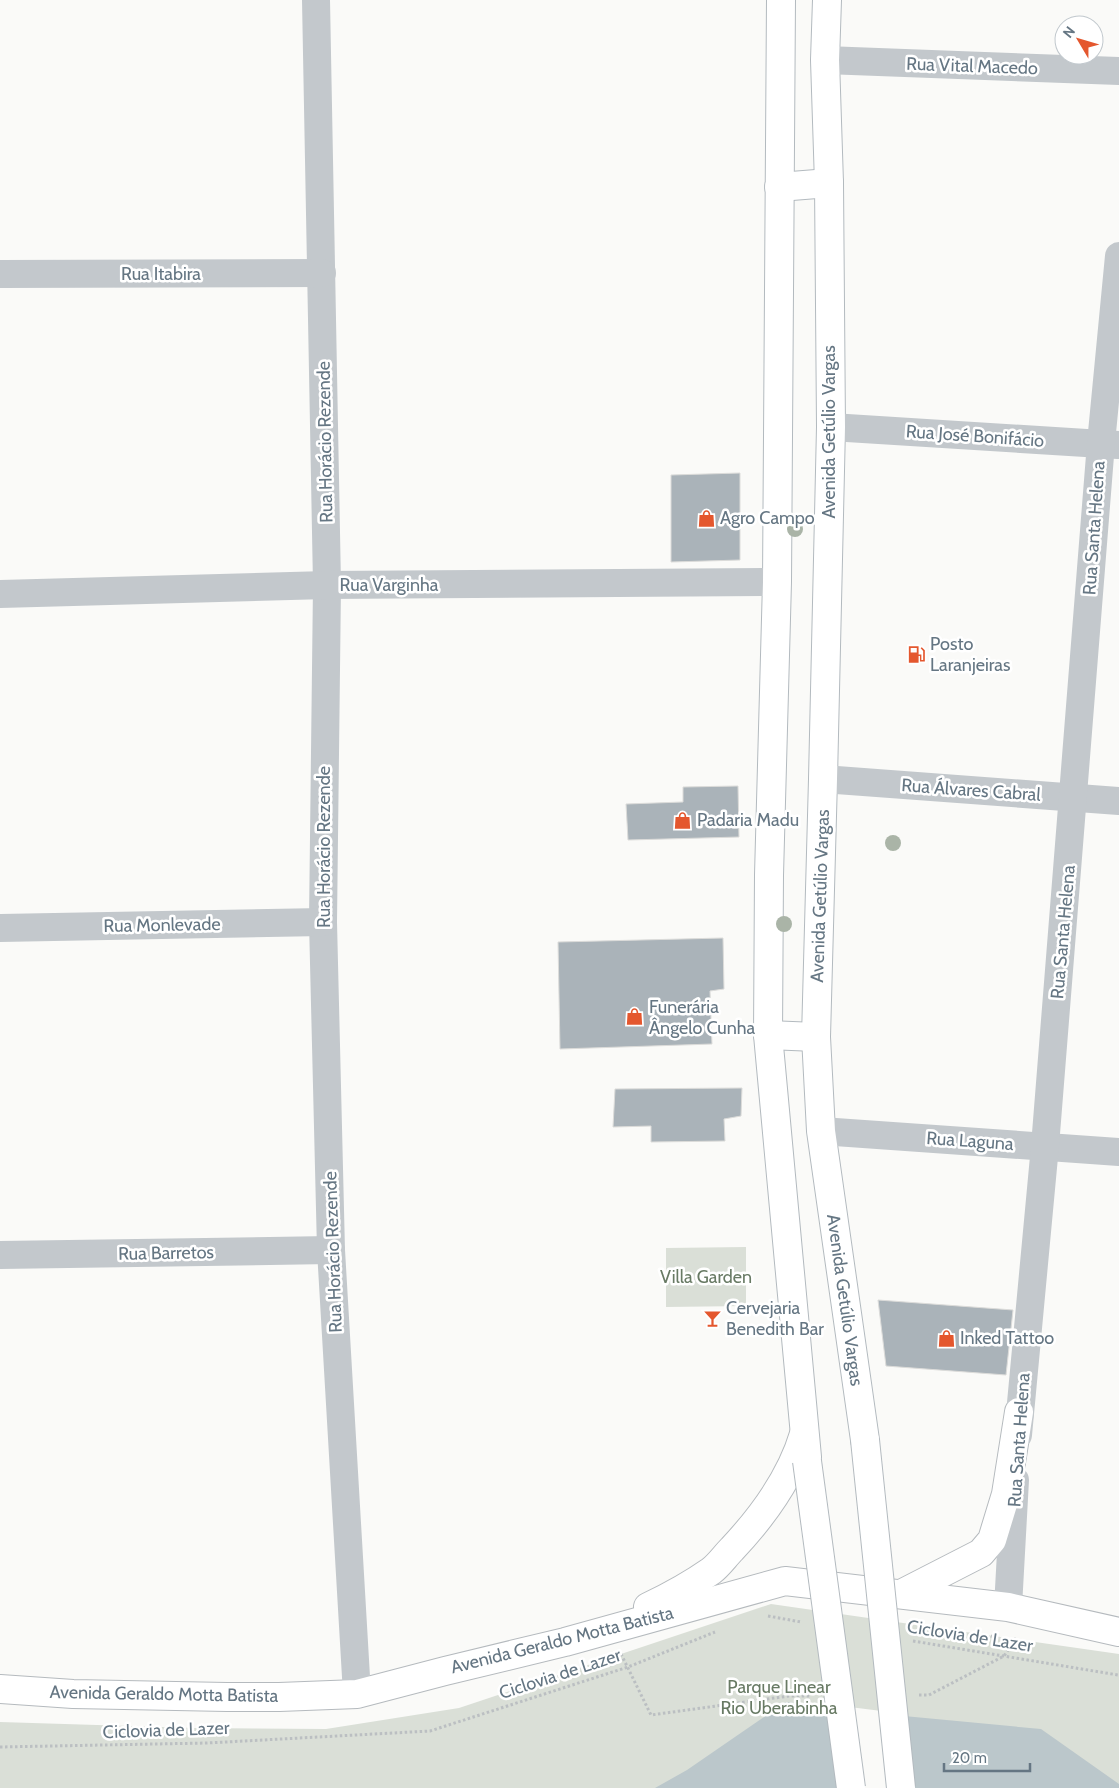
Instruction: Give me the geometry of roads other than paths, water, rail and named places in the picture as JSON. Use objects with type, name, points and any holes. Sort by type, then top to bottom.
[{"type":"main road","points":[[781,0],[777,582],[769,875],[768,1035],[804,1434],[851,1788]]},
{"type":"main road","name":"Avenida Getúlio Vargas","points":[[827,0],[825,60],[829,183],[830,427],[816,1037],[821,1130],[865,1440],[901,1788]]},
{"type":"main road","points":[[780,187],[829,183]]},
{"type":"main road","points":[[768,1035],[816,1037]]},
{"type":"main road","points":[[901,1594],[981,1552],[992,1540],[1006,1494],[1019,1412]]},
{"type":"main road","points":[[598,1632],[665,1599],[712,1570],[745,1536],[766,1508],[798,1455],[804,1434]]},
{"type":"main road","name":"Avenida Geraldo Motta Batista","points":[[0,1689],[73,1694],[236,1697],[357,1694],[564,1642],[785,1581],[1008,1607],[1119,1632]]},
{"type":"street","name":"Rua Horácio Rezende","points":[[316,0],[327,585],[323,922],[331,1250],[357,1694]]},
{"type":"street","name":"Rua Vital Macedo","points":[[825,60],[1119,71]]},
{"type":"street","name":"Rua Santa Helena","points":[[1008,1607],[1019,1412],[1045,1146],[1074,797],[1110,444],[1119,256]]},
{"type":"street","name":"Rua Itabira","points":[[0,274],[322,273]]},
{"type":"street","name":"Rua José Bonifácio","points":[[830,427],[1110,444]]},
{"type":"street","name":"Rua Varginha","points":[[0,594],[327,585],[777,582]]},
{"type":"street","name":"Rua Álvares Cabral","points":[[823,780],[1119,801]]},
{"type":"street","name":"Rua Monlevade","points":[[0,928],[323,922]]},
{"type":"street","name":"Rua Laguna","points":[[821,1130],[1119,1152]]},
{"type":"street","name":"Rua Barretos","points":[[0,1255],[331,1250]]},
{"type":"place","name":"Agro Campo","points":[[706,518]]},
{"type":"place","name":"Posto Laranjeiras","points":[[916,654]]},
{"type":"place","name":"Padaria Madu","points":[[683,820]]},
{"type":"place","name":"Funerária Ângelo Cunha","points":[[635,1017]]},
{"type":"place","name":"Cervejaria Benedith Bar","points":[[712,1318]]},
{"type":"place","name":"Inked Tattoo","points":[[946,1338]]},
{"type":"park label","name":"Villa Garden","points":[[706,1277]]},
{"type":"park label","name":"Parque Linear Rio Uberabinha","points":[[779,1697]]}]
